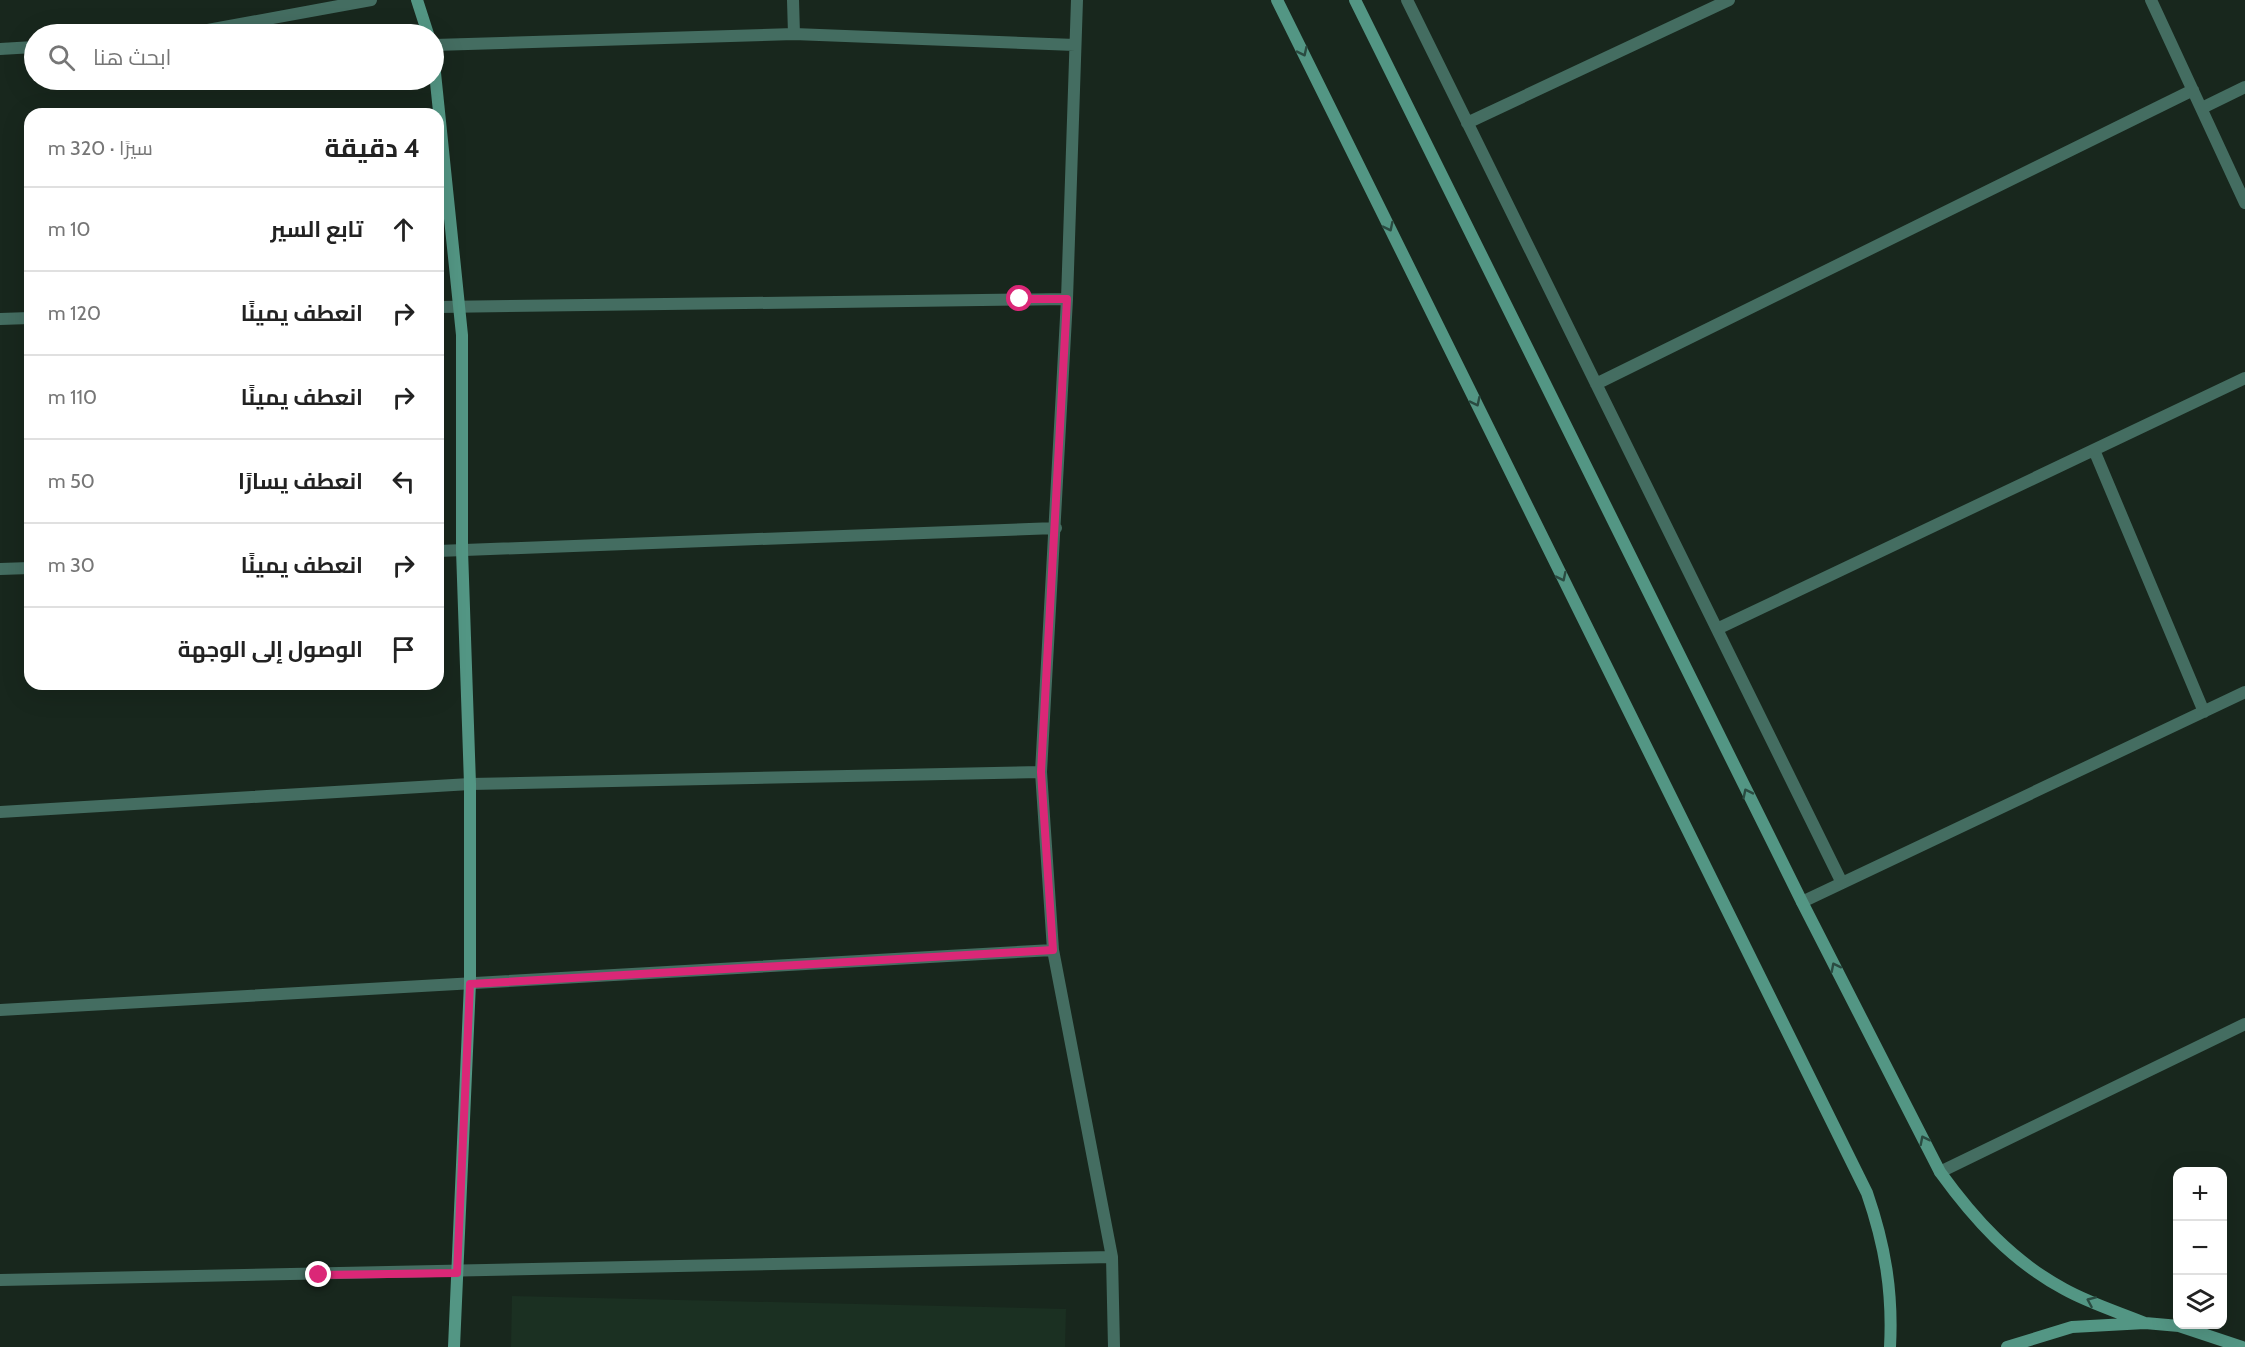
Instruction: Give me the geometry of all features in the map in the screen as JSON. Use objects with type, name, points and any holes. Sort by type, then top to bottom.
[{"type":"street","points":[[240,24],[371,0]]},
{"type":"street","points":[[417,0],[425,24]]},
{"type":"street","points":[[793,0],[794,34]]},
{"type":"street","points":[[1077,0],[1067,299],[1041,772],[1053,950],[1112,1257],[1114,1347]]},
{"type":"street","points":[[1277,0],[1867,1193],[1881,1232],[1889,1273],[1892,1315],[1890,1347]]},
{"type":"street","points":[[1355,0],[1802,902],[1940,1172],[1965,1207],[1994,1239],[2027,1266],[2064,1289],[2145,1323]]},
{"type":"street","points":[[1407,0],[1842,884]]},
{"type":"street","points":[[1467,123],[1729,0]]},
{"type":"street","points":[[2151,0],[2245,203]]},
{"type":"street","points":[[444,45],[794,34],[1075,45]]},
{"type":"street","points":[[0,49],[24,48]]},
{"type":"street","points":[[2202,108],[2245,87]]},
{"type":"street","points":[[437,90],[438,108]]},
{"type":"street","points":[[1596,384],[2193,90]]},
{"type":"street","points":[[444,165],[462,335],[462,550],[470,783],[470,984],[454,1347]]},
{"type":"street","points":[[444,308],[1067,299]]},
{"type":"street","points":[[0,319],[24,318]]},
{"type":"street","points":[[1717,629],[2245,378]]},
{"type":"street","points":[[2094,450],[2204,712]]},
{"type":"street","points":[[444,551],[1056,528]]},
{"type":"street","points":[[0,569],[24,568]]},
{"type":"street","points":[[1802,902],[2245,692]]},
{"type":"street","points":[[0,812],[470,783],[1041,772]]},
{"type":"street","points":[[0,1010],[1053,950]]},
{"type":"street","points":[[1940,1172],[2245,1024]]},
{"type":"street","points":[[0,1280],[457,1273],[1112,1257]]},
{"type":"street","points":[[2007,1347],[2072,1327],[2145,1323],[2179,1326],[2242,1347]]},
{"type":"street","points":[[2225,1340],[2245,1337]]},
{"type":"shaded area","points":[[512,1296],[1066,1309],[1065,1347],[511,1347]]},
{"type":"route","points":[[319,1275],[457,1273],[470,984],[1053,950],[1041,772],[1067,299],[1020,299]]}]
